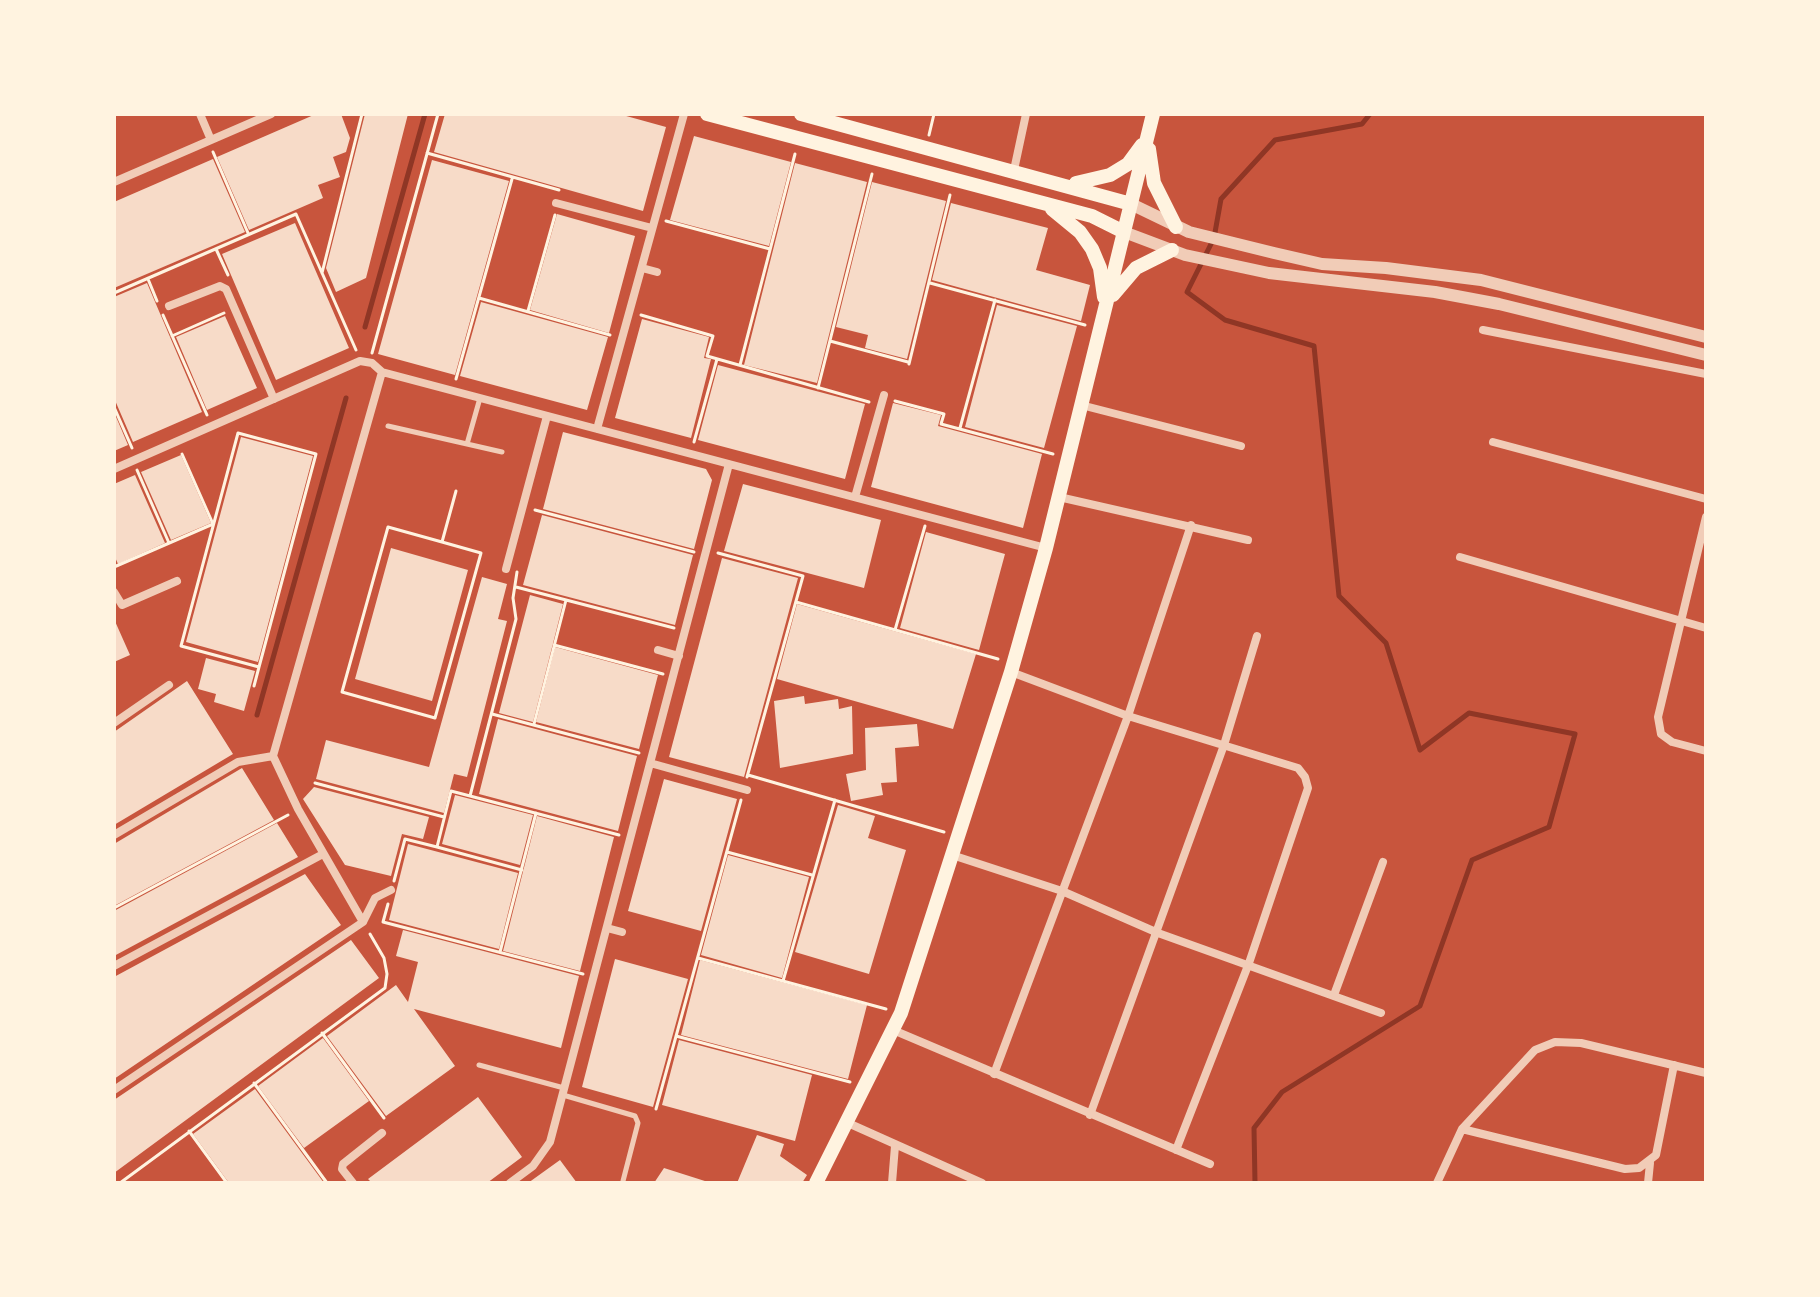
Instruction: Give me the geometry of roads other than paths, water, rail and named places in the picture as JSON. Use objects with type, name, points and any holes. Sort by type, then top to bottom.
[{"type":"main road","points":[[707,114],[1092,216],[1124,232]]},
{"type":"main road","points":[[801,114],[841,119],[926,147],[1131,204]]},
{"type":"main road","points":[[816,1183],[901,1013],[1012,667],[1046,548],[1153,114]]},
{"type":"main road","points":[[1060,182],[1091,181],[1110,175],[1128,164],[1147,138]]},
{"type":"main road","points":[[1147,138],[1154,183],[1183,230]]},
{"type":"main road","points":[[1039,202],[1065,218],[1092,249],[1100,268],[1105,310]]},
{"type":"main road","points":[[1105,310],[1123,280],[1136,268],[1178,252]]},
{"type":"street","points":[[200,114],[210,140]]},
{"type":"street","points":[[114,182],[271,114]]},
{"type":"street","points":[[597,429],[684,114]]},
{"type":"street","points":[[1014,170],[1026,114]]},
{"type":"street","points":[[557,203],[652,228]]},
{"type":"street","points":[[1131,204],[1183,230],[1274,253],[1322,264],[1481,280],[1706,337]]},
{"type":"street","points":[[1124,232],[1178,252],[1269,273],[1435,292],[1499,304],[1706,355]]},
{"type":"street","points":[[642,268],[657,272]]},
{"type":"street","points":[[169,306],[220,286],[226,289],[274,399]]},
{"type":"street","points":[[1483,330],[1706,374]]},
{"type":"street","points":[[114,469],[365,362],[382,372],[1046,548]]},
{"type":"street","points":[[363,922],[298,809],[273,756],[382,372]]},
{"type":"street","points":[[855,497],[883,399]]},
{"type":"street","points":[[1081,405],[1241,446]]},
{"type":"street","points":[[506,569],[547,416]]},
{"type":"street","points":[[1493,442],[1706,499]]},
{"type":"street","points":[[510,1183],[543,1154],[564,1092],[729,464]]},
{"type":"street","points":[[1059,497],[1248,540]]},
{"type":"street","points":[[903,521],[906,511]]},
{"type":"street","points":[[1706,517],[1658,717],[1661,734],[1672,742],[1706,751]]},
{"type":"street","points":[[994,1074],[1128,716],[1191,525]]},
{"type":"street","points":[[1460,557],[1706,628]]},
{"type":"street","points":[[114,592],[122,605],[177,581]]},
{"type":"street","points":[[1090,1115],[1224,745],[1257,636]]},
{"type":"street","points":[[658,650],[679,656]]},
{"type":"street","points":[[1012,667],[1128,716],[1298,768],[1308,788],[1249,963],[1176,1150]]},
{"type":"street","points":[[114,723],[169,685]]},
{"type":"street","points":[[114,835],[238,762],[273,756]]},
{"type":"street","points":[[651,760],[746,790]]},
{"type":"street","points":[[114,966],[323,854]]},
{"type":"street","points":[[952,855],[1062,891],[1158,933],[1249,963],[1381,1013]]},
{"type":"street","points":[[1334,995],[1383,862]]},
{"type":"street","points":[[114,1090],[363,922],[375,898],[391,890]]},
{"type":"street","points":[[607,928],[622,932]]},
{"type":"street","points":[[893,1030],[1210,1164]]},
{"type":"street","points":[[1437,1183],[1462,1129],[1535,1050],[1555,1042],[1581,1043],[1706,1073]]},
{"type":"street","points":[[1648,1183],[1674,1065]]},
{"type":"street","points":[[848,1123],[982,1183]]},
{"type":"street","points":[[1462,1129],[1625,1169],[1650,1163]]},
{"type":"street","points":[[353,1183],[342,1169],[343,1164],[382,1133]]},
{"type":"street","points":[[892,1183],[895,1146]]},
{"type":"lane","points":[[467,444],[480,398]]},
{"type":"lane","points":[[388,426],[502,452]]},
{"type":"lane","points":[[479,1065],[635,1116],[638,1123],[623,1181]]},
{"type":"waterway","points":[[365,327],[425,114]]},
{"type":"waterway","points":[[1255,1183],[1254,1128],[1282,1092],[1420,1006],[1472,860],[1549,827],[1575,734],[1469,713],[1420,750],[1386,643],[1339,596],[1314,346],[1225,320],[1187,292],[1214,238],[1221,199],[1275,140],[1362,124],[1370,114]]},
{"type":"waterway","points":[[257,715],[346,398]]}]
